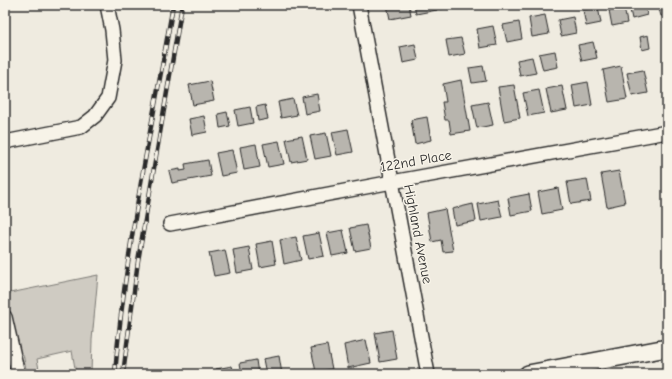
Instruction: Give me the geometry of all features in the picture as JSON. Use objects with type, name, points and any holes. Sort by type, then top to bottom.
[{"type":"street","points":[[5,142],[81,127],[95,116],[108,98],[115,60],[112,30],[107,5]]},
{"type":"street","name":"Highland Avenue","points":[[359,5],[428,374]]},
{"type":"street","name":"122nd Place","points":[[170,224],[667,132]]},
{"type":"street","points":[[5,317],[18,374]]},
{"type":"street","points":[[528,374],[667,348]]},
{"type":"shaded area","points":[[98,275],[92,340],[91,374],[76,374],[72,351],[37,359],[40,374],[27,374],[23,354],[5,357],[5,294]]},
{"type":"building","points":[[387,5],[409,5],[411,15],[390,19]]},
{"type":"building","points":[[414,5],[436,5],[437,10],[416,14]]},
{"type":"building","points":[[441,5],[462,5],[441,9]]},
{"type":"building","points":[[629,5],[645,5],[647,15],[632,19]]},
{"type":"building","points":[[658,5],[667,5],[667,15],[661,16]]},
{"type":"building","points":[[598,7],[601,23],[586,26],[583,10]]},
{"type":"building","points":[[624,7],[627,23],[612,26],[609,10]]},
{"type":"building","points":[[545,15],[549,34],[532,37],[529,18]]},
{"type":"building","points":[[573,17],[576,33],[561,36],[558,20]]},
{"type":"building","points":[[519,22],[522,39],[507,42],[503,25]]},
{"type":"building","points":[[493,26],[497,45],[480,48],[477,29]]},
{"type":"building","points":[[648,35],[650,48],[642,50],[640,37]]},
{"type":"building","points":[[461,38],[465,54],[449,57],[446,40]]},
{"type":"building","points":[[593,42],[597,58],[582,61],[578,45]]},
{"type":"building","points":[[415,44],[418,60],[403,63],[400,47]]},
{"type":"building","points":[[555,51],[558,67],[543,70],[539,54]]},
{"type":"building","points":[[532,57],[536,73],[520,76],[517,60]]},
{"type":"building","points":[[483,66],[486,81],[472,83],[469,68]]},
{"type":"building","points":[[621,66],[627,99],[609,102],[603,70]]},
{"type":"building","points":[[643,70],[648,93],[632,96],[627,73]]},
{"type":"building","points":[[461,80],[470,131],[451,134],[449,120],[445,120],[442,102],[446,102],[443,84]]},
{"type":"building","points":[[210,81],[214,101],[193,105],[189,85]]},
{"type":"building","points":[[588,82],[592,105],[576,108],[572,85]]},
{"type":"building","points":[[514,85],[520,118],[504,121],[498,87]]},
{"type":"building","points":[[562,86],[567,110],[551,113],[546,89]]},
{"type":"building","points":[[539,90],[544,113],[528,116],[523,93]]},
{"type":"building","points":[[317,94],[320,111],[305,114],[302,97]]},
{"type":"building","points":[[293,99],[297,115],[281,118],[278,102]]},
{"type":"building","points":[[488,102],[493,125],[477,128],[472,105]]},
{"type":"building","points":[[265,105],[268,119],[258,121],[256,107]]},
{"type":"building","points":[[250,107],[253,123],[238,126],[235,110]]},
{"type":"building","points":[[227,112],[230,126],[220,128],[218,114]]},
{"type":"building","points":[[204,116],[207,132],[192,135],[189,119]]},
{"type":"building","points":[[427,117],[431,140],[415,144],[411,120]]},
{"type":"building","points":[[348,129],[353,152],[337,155],[332,132]]},
{"type":"building","points":[[326,133],[331,156],[315,159],[310,136]]},
{"type":"building","points":[[302,136],[307,159],[291,162],[286,139]]},
{"type":"building","points":[[279,141],[284,164],[268,167],[263,144]]},
{"type":"building","points":[[256,144],[260,167],[244,170],[240,147]]},
{"type":"building","points":[[232,150],[237,173],[221,176],[216,153]]},
{"type":"building","points":[[208,160],[211,176],[172,183],[169,171],[180,169],[180,171],[186,170],[185,164]]},
{"type":"building","points":[[619,171],[625,203],[607,207],[601,174]]},
{"type":"building","points":[[587,179],[591,201],[571,204],[567,182]]},
{"type":"building","points":[[558,188],[562,210],[542,214],[538,192]]},
{"type":"building","points":[[529,194],[532,211],[511,215],[508,198]]},
{"type":"building","points":[[498,200],[502,217],[481,221],[478,204]]},
{"type":"building","points":[[473,204],[476,221],[455,225],[452,209]]},
{"type":"building","points":[[445,209],[453,251],[443,252],[441,240],[432,242],[427,213]]},
{"type":"building","points":[[366,225],[371,248],[355,251],[350,228]]},
{"type":"building","points":[[343,230],[348,253],[332,256],[327,233]]},
{"type":"building","points":[[319,233],[324,256],[308,259],[303,236]]},
{"type":"building","points":[[296,237],[301,260],[284,264],[280,240]]},
{"type":"building","points":[[272,241],[276,264],[260,267],[256,244]]},
{"type":"building","points":[[249,247],[253,270],[237,273],[233,250]]},
{"type":"building","points":[[225,250],[230,273],[214,276],[209,253]]},
{"type":"building","points":[[392,330],[397,359],[380,362],[375,333]]},
{"type":"building","points":[[366,340],[371,363],[348,368],[344,345]]},
{"type":"building","points":[[327,345],[332,369],[316,372],[311,348]]},
{"type":"building","points":[[279,356],[282,374],[266,374],[263,359]]},
{"type":"building","points":[[256,360],[258,374],[242,374],[240,363]]},
{"type":"building","points":[[232,366],[234,374],[217,374],[216,369]]},
{"type":"railway","points":[[115,374],[125,281],[132,235],[173,5]]},
{"type":"railway","points":[[123,374],[138,261],[182,5]]}]
